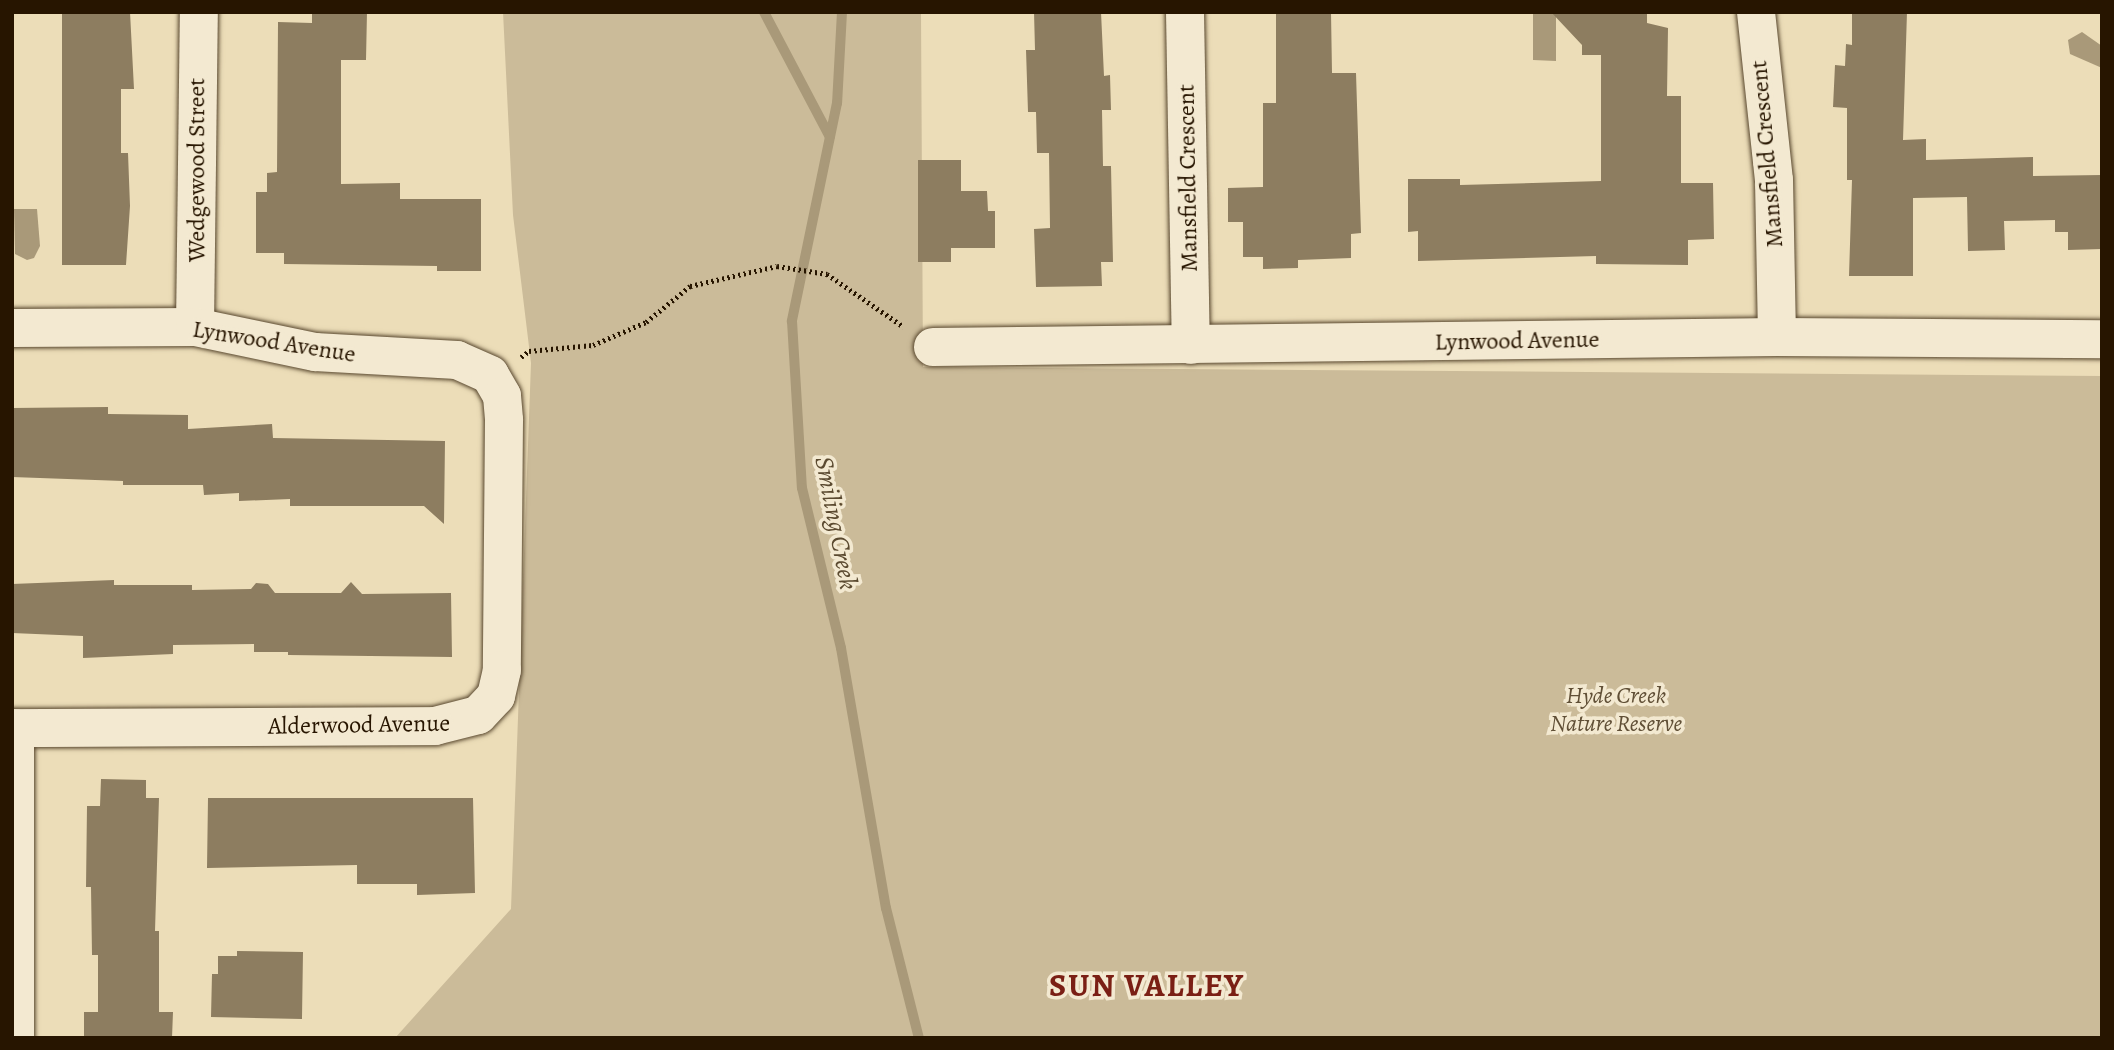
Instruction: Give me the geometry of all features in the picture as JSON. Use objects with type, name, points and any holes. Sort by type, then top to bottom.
[{"type":"street","name":"Wedgewood Street","points":[[195,327],[199,12]]},
{"type":"street","name":"Mansfield Crescent","points":[[1185,12],[1191,345]]},
{"type":"street","name":"Mansfield Crescent","points":[[1756,12],[1774,180],[1777,337]]},
{"type":"street","name":"Lynwood Avenue","points":[[12,328],[195,327],[314,352],[457,360],[489,375]]},
{"type":"street","name":"Lynwood Avenue","points":[[933,347],[1777,337],[2102,339]]},
{"type":"street","name":"Alderwood Avenue","points":[[14,728],[435,726],[478,715],[496,696],[502,670],[504,407],[489,375]]},
{"type":"street","points":[[14,728],[15,1038]]},
{"type":"path","points":[[489,375],[529,351],[593,345],[646,322],[690,286],[778,266],[827,274],[933,347]]},
{"type":"green space","name":"Hyde Creek Nature Reserve","points":[[503,12],[921,12],[923,367],[2102,376],[2102,1038],[395,1038],[511,909],[531,363],[513,215]]},
{"type":"shaded area","points":[[1533,12],[1556,12],[1556,61],[1533,60]]},
{"type":"shaded area","points":[[2082,32],[2102,46],[2102,68],[2070,54],[2068,40]]},
{"type":"shaded area","points":[[14,209],[37,209],[40,246],[34,258],[27,260],[15,254]]},
{"type":"building","points":[[62,12],[130,12],[134,89],[121,89],[121,153],[128,153],[130,206],[126,265],[62,265]]},
{"type":"building","points":[[312,12],[367,12],[366,60],[341,60],[341,184],[400,183],[400,199],[481,199],[481,271],[437,271],[437,266],[284,264],[284,253],[256,253],[256,192],[267,192],[267,173],[277,172],[278,22],[312,23]]},
{"type":"building","points":[[1034,12],[1101,12],[1104,76],[1110,75],[1111,110],[1102,110],[1103,166],[1111,166],[1113,262],[1101,262],[1102,286],[1036,287],[1034,229],[1050,228],[1049,153],[1037,153],[1036,112],[1028,112],[1026,50],[1035,50]]},
{"type":"building","points":[[1276,12],[1331,12],[1332,73],[1356,73],[1361,233],[1351,234],[1351,258],[1298,260],[1298,268],[1263,269],[1263,257],[1243,257],[1243,222],[1228,222],[1228,188],[1263,187],[1263,103],[1276,103]]},
{"type":"building","points":[[1551,12],[1647,12],[1647,23],[1668,28],[1667,96],[1681,96],[1681,183],[1713,183],[1714,239],[1688,240],[1688,265],[1596,264],[1596,256],[1418,261],[1418,231],[1408,232],[1408,179],[1460,179],[1460,185],[1601,181],[1601,55],[1582,55],[1582,45]]},
{"type":"building","points":[[1852,12],[1907,12],[1903,140],[1926,139],[1926,160],[2033,157],[2033,176],[2102,175],[2102,249],[2068,250],[2068,232],[2055,232],[2055,220],[2004,221],[2005,250],[1968,251],[1967,197],[1913,198],[1913,276],[1849,276],[1852,180],[1847,180],[1847,108],[1833,107],[1835,65],[1845,66],[1846,44],[1852,45]]},
{"type":"building","points":[[918,160],[961,160],[961,191],[987,191],[988,211],[995,211],[995,248],[951,248],[951,262],[918,262]]},
{"type":"building","points":[[108,407],[108,414],[188,415],[188,429],[272,424],[273,438],[445,441],[444,524],[424,506],[290,506],[290,499],[239,501],[239,493],[204,495],[203,485],[123,485],[123,481],[12,477],[12,408]]},
{"type":"building","points":[[114,580],[114,585],[192,585],[192,590],[251,589],[256,583],[268,584],[275,593],[341,593],[351,582],[362,594],[451,593],[452,657],[288,655],[288,652],[254,652],[254,644],[173,645],[173,654],[83,658],[83,636],[12,633],[12,584]]},
{"type":"building","points":[[101,779],[146,780],[146,798],[159,798],[155,931],[159,931],[159,1012],[173,1012],[172,1038],[84,1038],[84,1012],[98,1012],[98,955],[92,955],[91,887],[86,887],[87,806],[100,806]]},
{"type":"building","points":[[208,798],[473,798],[475,893],[417,895],[417,884],[357,884],[357,865],[207,868]]},
{"type":"building","points":[[237,951],[303,952],[302,1019],[211,1017],[212,974],[218,974],[218,956],[237,956]]},
{"type":"waterway","points":[[764,12],[830,137]]},
{"type":"waterway","name":"Smiling Creek","points":[[842,12],[837,103],[792,321],[802,488],[841,648],[886,908],[919,1038]]},
{"type":"district","name":"SUN VALLEY","points":[[1147,985]]}]
